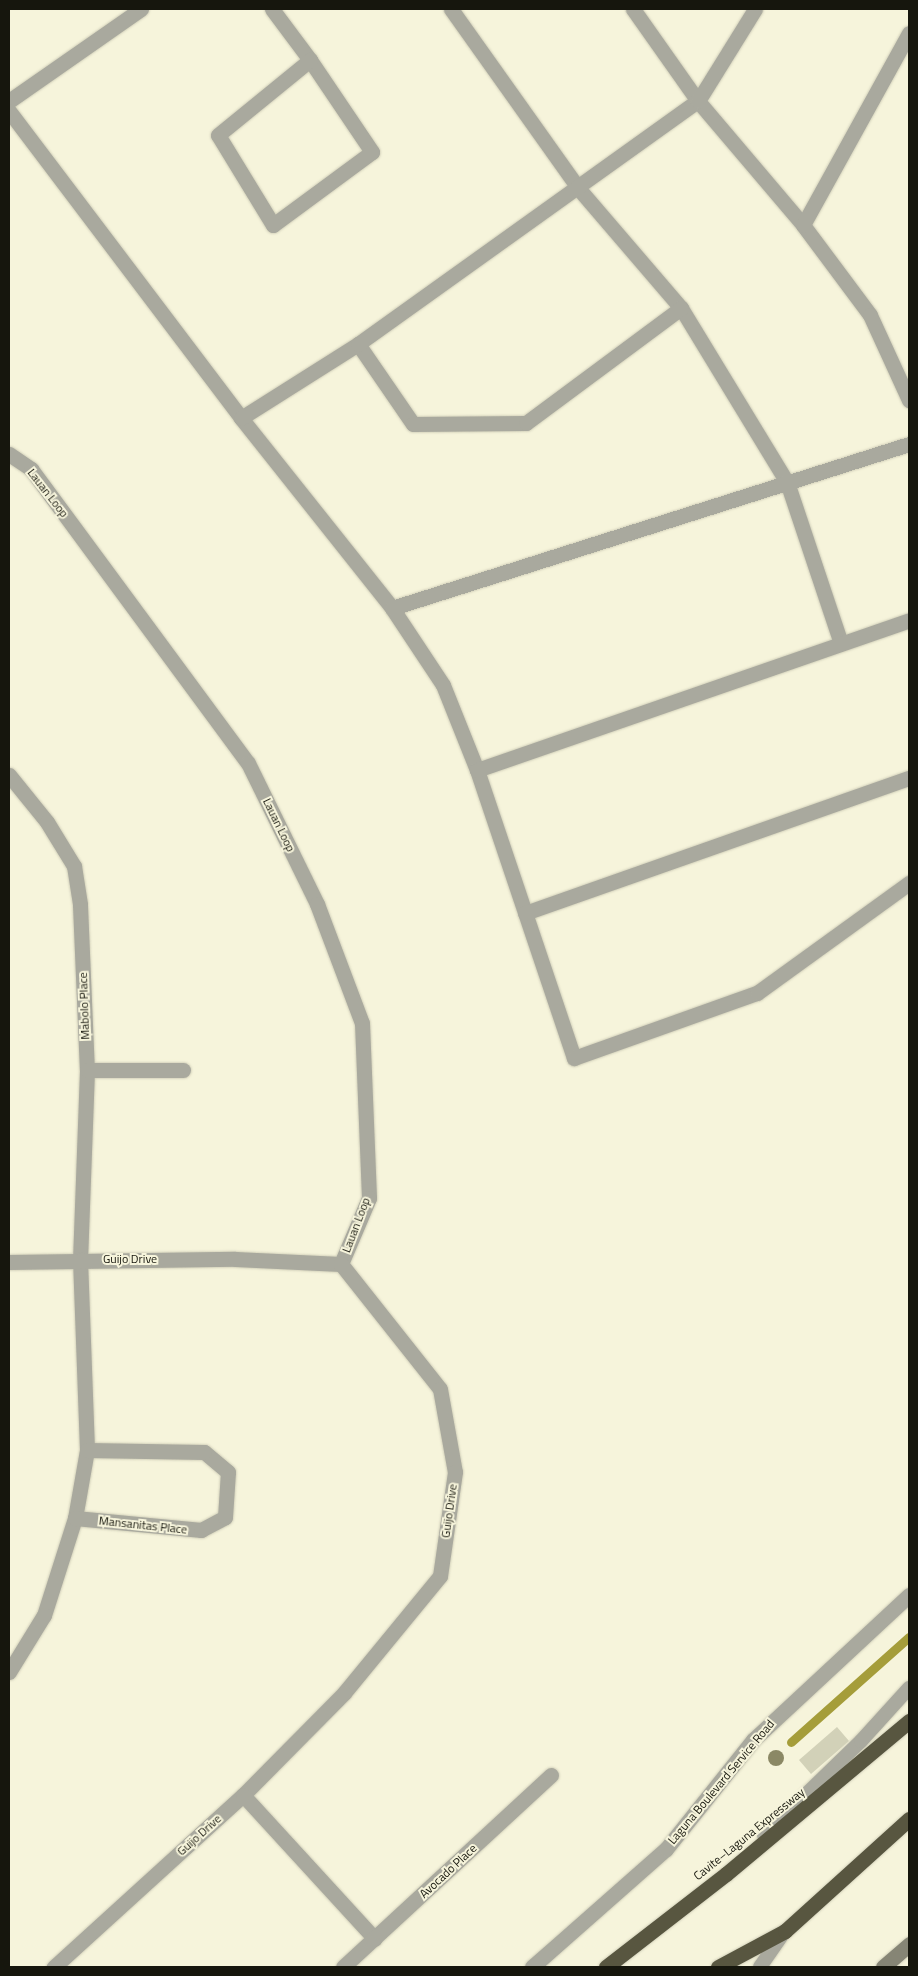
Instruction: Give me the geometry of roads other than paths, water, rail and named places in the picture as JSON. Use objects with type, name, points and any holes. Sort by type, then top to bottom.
[{"type":"highway","name":"Cavite–Laguna Expressway","points":[[606,1967],[726,1874],[909,1721]]},
{"type":"highway","points":[[718,1967],[785,1931],[909,1819]]},
{"type":"main road","points":[[883,1967],[909,1944]]},
{"type":"street","points":[[9,100],[140,9]]},
{"type":"street","points":[[272,9],[310,60],[372,152],[273,225],[218,135],[310,60]]},
{"type":"street","points":[[451,9],[579,189],[681,308],[786,482],[841,643]]},
{"type":"street","points":[[633,9],[698,101],[803,225],[870,315],[909,400]]},
{"type":"street","points":[[240,418],[358,344],[579,189],[698,101],[755,9]]},
{"type":"street","points":[[803,225],[909,34]]},
{"type":"street","points":[[9,111],[240,418],[392,608],[442,685],[477,770],[574,1058],[757,993],[909,883]]},
{"type":"street","points":[[358,344],[413,424],[526,422],[681,308]]},
{"type":"street","points":[[392,608],[909,444]]},
{"type":"street","name":"Lauan Loop","points":[[9,454],[31,469],[248,764],[317,904],[362,1023],[369,1198],[341,1264]]},
{"type":"street","points":[[477,770],[909,620]]},
{"type":"street","name":"Mabolo Place","points":[[9,775],[47,822],[74,866],[80,905],[87,1070],[80,1259]]},
{"type":"street","points":[[525,913],[909,778]]},
{"type":"street","points":[[87,1070],[183,1070]]},
{"type":"street","points":[[9,1672],[44,1615],[74,1518],[87,1450],[80,1259]]},
{"type":"street","name":"Guijo Drive","points":[[9,1262],[80,1259],[235,1259],[341,1264],[440,1389],[454,1472],[440,1576],[344,1693],[243,1795],[54,1967]]},
{"type":"street","name":"Mansanitas Place","points":[[74,1518],[201,1530],[225,1517],[228,1472],[204,1452],[87,1450]]},
{"type":"street","name":"Laguna Boulevard Service Road","points":[[532,1967],[666,1849],[753,1740],[909,1595]]},
{"type":"street","name":"Avocado Place","points":[[343,1967],[551,1775]]},
{"type":"street","points":[[243,1795],[375,1939]]},
{"type":"lane","points":[[726,1874],[861,1741],[909,1688]]},
{"type":"lane","points":[[760,1967],[785,1931]]},
{"type":"waterway","points":[[791,1742],[909,1637]]}]
